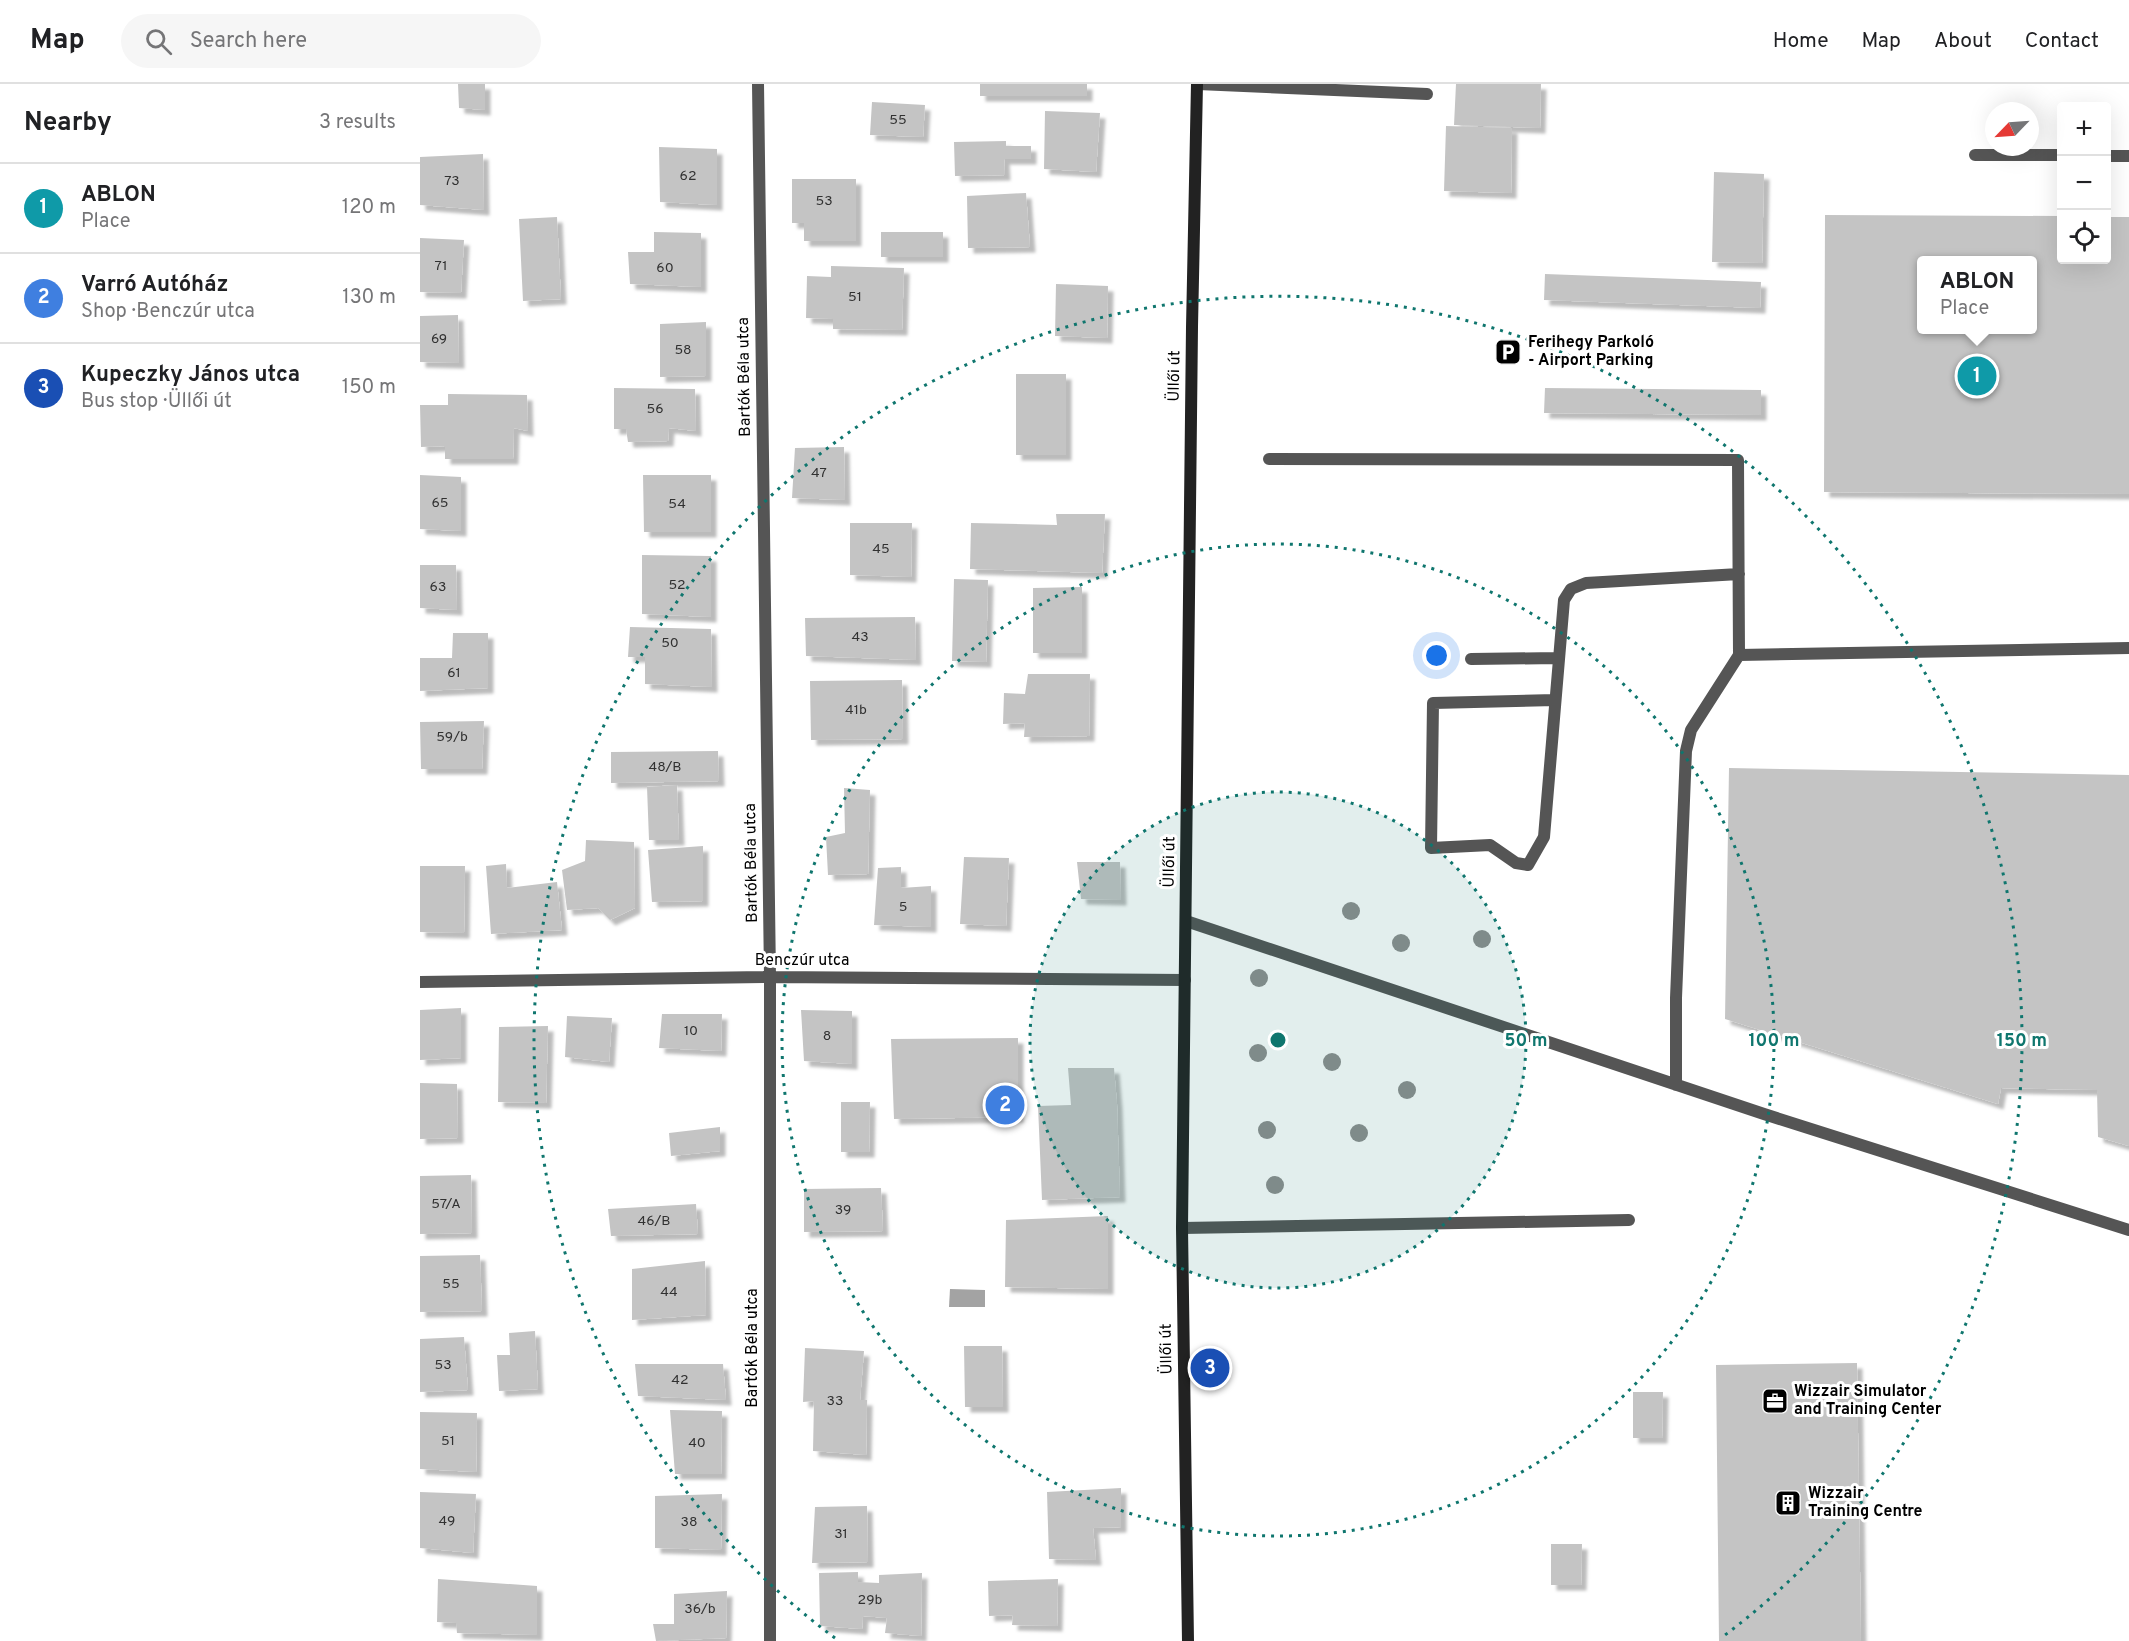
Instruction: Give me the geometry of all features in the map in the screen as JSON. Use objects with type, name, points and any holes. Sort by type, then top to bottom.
[{"type":"main road","name":"Üllői út","points":[[1188,1641],[1182,1228],[1192,327],[1198,84]]},
{"type":"street","name":"Bartók Béla utca","points":[[758,84],[770,977],[770,1641]]},
{"type":"street","points":[[1198,84],[1427,94]]},
{"type":"street","points":[[1975,155],[2057,155]]},
{"type":"street","points":[[2111,156],[2129,156]]},
{"type":"street","points":[[1269,459],[1738,460],[1739,655],[1691,730],[1686,751],[1676,999],[1676,1085]]},
{"type":"street","points":[[1555,700],[1433,703],[1431,848],[1490,845],[1516,863],[1528,865],[1544,837],[1555,700],[1558,658],[1564,600],[1567,594],[1586,583],[1739,574]]},
{"type":"street","points":[[1739,655],[2129,648]]},
{"type":"street","points":[[1471,659],[1558,658]]},
{"type":"street","points":[[1186,921],[1676,1085],[2129,1230]]},
{"type":"street","name":"Benczúr utca","points":[[420,982],[770,977],[1185,980]]},
{"type":"street","points":[[1182,1228],[1629,1220]]},
{"type":"shaded area","points":[[950,1289],[985,1290],[985,1307],[949,1307]]},
{"type":"building","points":[[458,84],[485,84],[485,110],[459,108]]},
{"type":"building","points":[[980,84],[1087,84],[1087,96],[980,96]]},
{"type":"building","points":[[1456,84],[1541,84],[1540,128],[1454,125]]},
{"type":"building","points":[[872,102],[925,105],[923,137],[870,135]]},
{"type":"building","points":[[1045,111],[1100,113],[1096,172],[1044,169]]},
{"type":"building","points":[[1446,126],[1512,128],[1511,193],[1444,191]]},
{"type":"building","points":[[1006,141],[1006,146],[1031,146],[1031,159],[1004,159],[1005,175],[955,176],[954,142]]},
{"type":"building","points":[[659,147],[717,149],[717,205],[660,202]]},
{"type":"building","points":[[483,154],[484,210],[420,205],[420,157]]},
{"type":"building","points":[[1714,172],[1764,174],[1762,263],[1712,262]]},
{"type":"building","points":[[792,179],[856,179],[856,241],[804,241],[804,223],[792,223]]},
{"type":"building","points":[[1026,193],[1030,247],[968,248],[967,196]]},
{"type":"building","points":[[1825,215],[2057,216],[2057,264],[2111,264],[2111,217],[2129,217],[2129,494],[1824,492]]},
{"type":"building","points":[[557,217],[561,299],[523,301],[519,219]]},
{"type":"building","points":[[654,232],[701,233],[701,287],[630,284],[628,252],[654,252]]},
{"type":"building","points":[[881,232],[943,232],[943,257],[881,257]]},
{"type":"building","points":[[420,238],[464,240],[461,293],[420,292]]},
{"type":"building","points":[[831,266],[904,268],[902,330],[833,329],[833,319],[806,318],[807,276],[831,277]]},
{"type":"building","points":[[1545,274],[1761,282],[1760,308],[1544,300]]},
{"type":"building","points":[[1056,284],[1108,286],[1107,338],[1055,336]]},
{"type":"building","points":[[458,315],[459,363],[420,362],[420,316]]},
{"type":"building","points":[[706,322],[706,376],[660,377],[660,324]]},
{"type":"building","points":[[1016,374],[1066,374],[1066,455],[1016,455]]},
{"type":"building","points":[[614,388],[695,389],[696,431],[669,428],[668,441],[628,442],[626,429],[614,429]]},
{"type":"building","points":[[1545,388],[1761,390],[1761,415],[1544,413]]},
{"type":"building","points":[[448,394],[527,395],[528,431],[514,428],[513,459],[445,459],[445,446],[421,447],[420,405],[448,405]]},
{"type":"building","points":[[844,447],[845,500],[792,498],[795,448]]},
{"type":"building","points":[[420,475],[461,477],[461,531],[420,529]]},
{"type":"building","points":[[643,475],[711,475],[711,532],[644,532]]},
{"type":"building","points":[[1056,514],[1105,514],[1102,573],[970,569],[971,523],[1057,525]]},
{"type":"building","points":[[850,523],[912,523],[911,577],[850,575]]},
{"type":"building","points":[[642,555],[711,556],[711,617],[642,614]]},
{"type":"building","points":[[420,565],[456,565],[457,610],[420,608]]},
{"type":"building","points":[[954,579],[988,580],[986,662],[952,661]]},
{"type":"building","points":[[1082,587],[1082,653],[1033,653],[1033,588]]},
{"type":"building","points":[[915,617],[916,660],[806,656],[805,618]]},
{"type":"building","points":[[630,627],[711,629],[712,687],[645,684],[645,657],[628,657]]},
{"type":"building","points":[[453,633],[488,633],[488,688],[420,691],[420,658],[452,658]]},
{"type":"building","points":[[1028,674],[1090,674],[1089,736],[1024,737],[1025,723],[1003,724],[1004,693],[1025,694]]},
{"type":"building","points":[[902,680],[903,739],[811,740],[810,681]]},
{"type":"building","points":[[484,721],[482,769],[421,769],[420,722]]},
{"type":"building","points":[[718,751],[719,781],[611,783],[611,752]]},
{"type":"building","points":[[1729,768],[2129,775],[2129,1146],[2098,1137],[2097,1090],[2001,1088],[1998,1104],[1725,1019]]},
{"type":"building","points":[[677,785],[679,840],[649,840],[647,787]]},
{"type":"building","points":[[844,788],[870,790],[868,874],[828,875],[826,837],[845,833]]},
{"type":"building","points":[[586,840],[634,842],[635,908],[610,920],[598,908],[567,910],[562,870],[585,861]]},
{"type":"building","points":[[703,846],[703,901],[652,902],[648,850]]},
{"type":"building","points":[[964,857],[1009,858],[1006,926],[960,924]]},
{"type":"building","points":[[1077,862],[1120,862],[1121,900],[1081,899]]},
{"type":"building","points":[[506,864],[507,888],[557,882],[562,930],[491,934],[486,866]]},
{"type":"building","points":[[420,866],[465,866],[464,933],[420,932]]},
{"type":"building","points":[[901,867],[901,888],[931,886],[931,927],[874,925],[878,868]]},
{"type":"building","points":[[461,1008],[461,1058],[420,1060],[420,1010]]},
{"type":"building","points":[[801,1010],[852,1011],[852,1064],[804,1061]]},
{"type":"building","points":[[662,1014],[722,1014],[721,1051],[659,1048]]},
{"type":"building","points":[[567,1016],[612,1018],[609,1062],[565,1057]]},
{"type":"building","points":[[548,1026],[546,1103],[498,1102],[499,1027]]},
{"type":"building","points":[[1018,1038],[1018,1117],[894,1119],[891,1039]]},
{"type":"building","points":[[1068,1068],[1114,1068],[1120,1197],[1042,1200],[1038,1106],[1071,1105]]},
{"type":"building","points":[[420,1083],[457,1084],[458,1138],[420,1139]]},
{"type":"building","points":[[841,1102],[870,1102],[869,1152],[841,1152]]},
{"type":"building","points":[[720,1127],[720,1151],[671,1156],[669,1133]]},
{"type":"building","points":[[471,1175],[472,1233],[420,1234],[420,1176]]},
{"type":"building","points":[[881,1188],[883,1231],[804,1232],[804,1189]]},
{"type":"building","points":[[696,1204],[698,1234],[611,1236],[608,1209]]},
{"type":"building","points":[[1108,1216],[1108,1289],[1005,1287],[1006,1220]]},
{"type":"building","points":[[480,1255],[482,1311],[420,1312],[420,1256]]},
{"type":"building","points":[[705,1261],[706,1315],[632,1320],[632,1269]]},
{"type":"building","points":[[535,1331],[538,1389],[499,1391],[497,1355],[510,1355],[509,1333]]},
{"type":"building","points":[[464,1337],[468,1390],[420,1392],[420,1339]]},
{"type":"building","points":[[964,1346],[1002,1346],[1003,1407],[965,1407]]},
{"type":"building","points":[[805,1348],[864,1351],[860,1400],[867,1400],[866,1455],[813,1451],[814,1401],[803,1402]]},
{"type":"building","name":"Wizzair Training Centre","points":[[1857,1363],[1861,1641],[1719,1641],[1716,1365]]},
{"type":"building","points":[[635,1364],[723,1364],[726,1400],[638,1396]]},
{"type":"building","points":[[1633,1392],[1663,1392],[1662,1438],[1633,1438]]},
{"type":"building","points":[[670,1410],[722,1411],[721,1474],[675,1474]]},
{"type":"building","points":[[420,1412],[477,1413],[476,1472],[420,1469]]},
{"type":"building","points":[[1121,1488],[1121,1527],[1093,1528],[1096,1560],[1049,1559],[1047,1492]]},
{"type":"building","points":[[420,1492],[476,1494],[473,1553],[420,1548]]},
{"type":"building","points":[[722,1494],[721,1550],[655,1548],[655,1496]]},
{"type":"building","points":[[867,1506],[868,1562],[812,1563],[815,1507]]},
{"type":"building","points":[[1551,1544],[1582,1544],[1581,1585],[1551,1585]]},
{"type":"building","points":[[858,1572],[858,1582],[879,1583],[879,1575],[922,1573],[921,1636],[885,1633],[887,1618],[863,1616],[862,1629],[820,1626],[819,1573]]},
{"type":"building","points":[[438,1579],[537,1586],[537,1635],[457,1633],[456,1623],[437,1622]]},
{"type":"building","points":[[1058,1579],[1057,1626],[1012,1625],[1013,1615],[989,1616],[988,1581]]},
{"type":"building","points":[[727,1591],[726,1638],[656,1641],[653,1624],[674,1624],[674,1594]]},
{"type":"place","name":"Ferihegy Parkoló - Airport Parking","points":[[1508,352]]},
{"type":"place","name":"ABLON","points":[[1977,376]]},
{"type":"place","name":"Varró Autóház","points":[[1005,1105]]},
{"type":"place","name":"Kupeczky János utca","points":[[1210,1368]]},
{"type":"place","name":"Wizzair Simulator and Training Center","points":[[1775,1401]]},
{"type":"place","name":"Wizzair Training Centre","points":[[1788,1503]]}]
